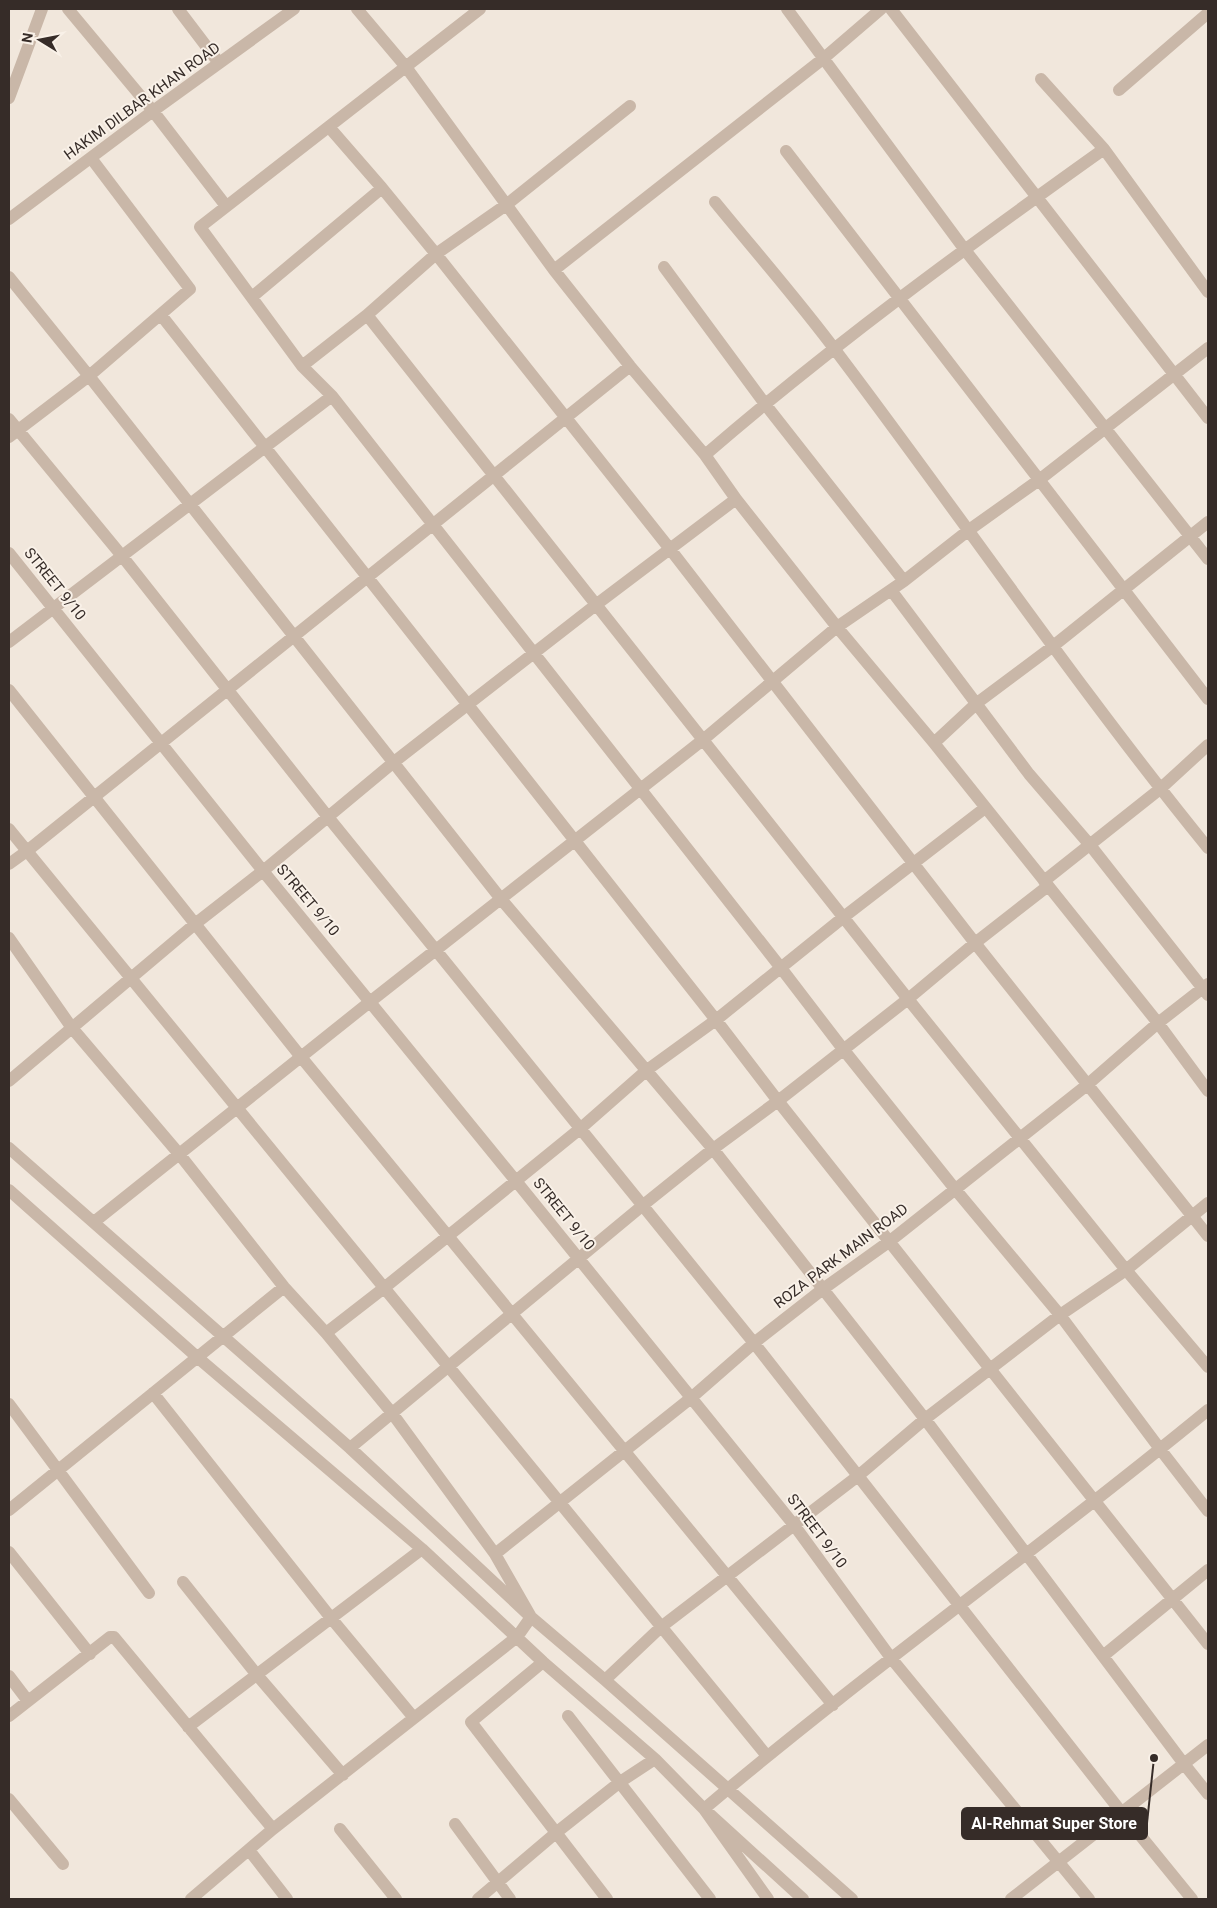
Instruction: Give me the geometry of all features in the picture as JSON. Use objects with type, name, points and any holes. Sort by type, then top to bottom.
[{"type":"street","points":[[9,98],[42,9]]},
{"type":"street","points":[[68,9],[153,111],[226,206]]},
{"type":"street","points":[[178,9],[220,63]]},
{"type":"street","points":[[357,9],[406,67],[554,270],[630,366],[705,455],[736,499],[837,627],[934,743],[1158,1023],[1208,1091]]},
{"type":"street","points":[[480,9],[200,227],[302,366],[332,396],[843,1049],[955,1189],[1060,1315],[1208,1511]]},
{"type":"street","points":[[787,9],[965,250],[1208,559]]},
{"type":"street","points":[[554,270],[824,58],[881,9]]},
{"type":"street","points":[[891,9],[1176,374],[1208,418]]},
{"type":"street","name":"HAKIM DILBAR KHAN ROAD","points":[[9,219],[220,63],[286,11]]},
{"type":"street","points":[[1119,90],[1208,13]]},
{"type":"street","points":[[1041,79],[1104,149],[1208,292]]},
{"type":"street","points":[[302,366],[367,315],[436,254],[506,205],[630,106]]},
{"type":"street","points":[[329,127],[436,254],[670,549],[975,943],[1208,1236]]},
{"type":"street","points":[[705,455],[765,404],[899,298],[1104,149]]},
{"type":"street","points":[[786,151],[1208,699]]},
{"type":"street","points":[[13,433],[89,376],[190,289],[91,158]]},
{"type":"street","points":[[252,298],[382,188]]},
{"type":"street","points":[[715,202],[835,349],[969,530],[1052,647],[1160,789],[1208,848]]},
{"type":"street","points":[[664,267],[765,404],[904,581]]},
{"type":"street","points":[[9,277],[501,899],[713,1149],[926,1419],[1102,1656],[1208,1794]]},
{"type":"street","points":[[161,315],[778,1101],[1208,1644]]},
{"type":"street","points":[[367,315],[845,916],[908,998],[1126,1270],[1208,1367]]},
{"type":"street","points":[[94,1222],[180,1156],[370,1001],[704,739],[837,627],[904,581],[969,530],[1039,480],[1208,348]]},
{"type":"street","points":[[9,864],[630,366]]},
{"type":"street","points":[[9,642],[332,396]]},
{"type":"street","points":[[9,419],[13,433],[122,556],[229,689],[328,816],[754,1343],[1122,1813],[1192,1899]]},
{"type":"street","points":[[9,1081],[194,924],[263,871],[394,762],[736,499]]},
{"type":"street","points":[[934,743],[977,703],[1052,647],[1208,522]]},
{"type":"street","name":"STREET 9/10","points":[[9,553],[263,871],[516,1180],[794,1525],[890,1658],[1089,1899]]},
{"type":"street","points":[[891,590],[1029,774],[1090,845],[1207,989]]},
{"type":"street","points":[[9,690],[301,1057],[833,1704]]},
{"type":"street","points":[[350,1448],[642,1206],[908,998],[1046,884],[1090,845],[1160,789],[1208,745]]},
{"type":"street","points":[[326,1333],[581,1128],[647,1070],[716,1020],[845,916],[985,808]]},
{"type":"street","points":[[9,828],[767,1756]]},
{"type":"street","points":[[9,938],[72,1028],[180,1156],[284,1287],[326,1333],[392,1413],[495,1554],[532,1617]]},
{"type":"street","name":"ROZA PARK MAIN ROAD","points":[[495,1554],[691,1398],[754,1343],[823,1289],[890,1241],[1087,1085],[1158,1023],[1207,989]]},
{"type":"street","points":[[9,1148],[350,1448],[532,1617],[852,1899]]},
{"type":"street","points":[[9,1190],[197,1357],[422,1549],[543,1662],[655,1759],[704,1809],[803,1899]]},
{"type":"street","points":[[605,1680],[661,1627],[858,1476],[926,1419],[1060,1315],[1126,1270],[1208,1203]]},
{"type":"street","points":[[9,1510],[284,1287]]},
{"type":"street","points":[[153,1393],[331,1618],[414,1718]]},
{"type":"street","points":[[9,1404],[149,1593]]},
{"type":"street","points":[[704,1809],[890,1658],[1094,1501],[1208,1410]]},
{"type":"street","points":[[188,1727],[422,1549]]},
{"type":"street","points":[[9,1552],[90,1654]]},
{"type":"street","points":[[1102,1656],[1208,1570]]},
{"type":"street","points":[[183,1582],[256,1675],[343,1775]]},
{"type":"street","points":[[191,1899],[273,1829],[516,1637],[532,1617]]},
{"type":"street","points":[[9,1716],[110,1637],[117,1639],[273,1829]]},
{"type":"street","points":[[543,1662],[471,1722],[607,1899]]},
{"type":"street","points":[[9,1676],[28,1701]]},
{"type":"street","points":[[568,1716],[710,1899]]},
{"type":"street","points":[[1011,1899],[1208,1745]]},
{"type":"street","points":[[478,1899],[620,1782],[655,1759]]},
{"type":"street","points":[[9,1799],[63,1864]]},
{"type":"street","points":[[704,1809],[768,1899]]},
{"type":"street","points":[[455,1824],[510,1899]]},
{"type":"street","points":[[340,1829],[396,1899]]},
{"type":"street","points":[[249,1850],[287,1899]]},
{"type":"place","name":"Al-Rehmat Super Store","points":[[1154,1758]]}]
